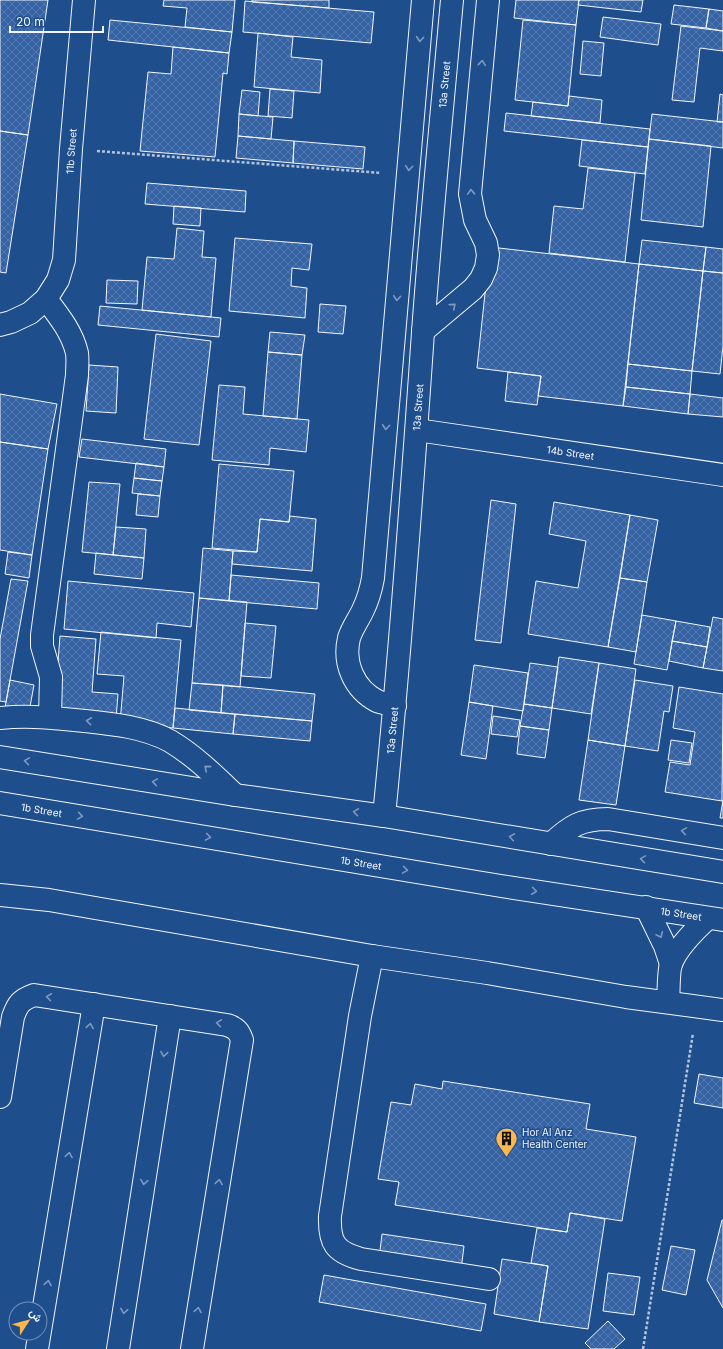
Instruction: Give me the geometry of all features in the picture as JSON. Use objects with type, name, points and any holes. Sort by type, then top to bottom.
[{"type":"street","name":"11b Street","points":[[0,325],[11,322],[30,313],[46,299],[58,280],[64,260],[71,149],[84,0]]},
{"type":"street","points":[[395,706],[378,701],[365,693],[355,681],[349,667],[347,652],[350,636],[364,609],[374,578],[423,0]]},
{"type":"street","name":"13a Street","points":[[384,816],[395,706],[417,430],[423,331],[452,0]]},
{"type":"street","points":[[423,331],[473,289],[481,279],[486,268],[488,256],[486,243],[475,220],[470,194],[488,0]]},
{"type":"street","points":[[46,299],[71,334],[77,354],[77,375],[42,635],[44,658],[51,677],[50,717]]},
{"type":"street","name":"14b Street","points":[[417,430],[723,475]]},
{"type":"street","points":[[0,718],[32,716],[50,717],[115,724],[142,730],[168,740],[192,755],[235,795]]},
{"type":"street","points":[[0,757],[235,795],[384,816],[723,872]]},
{"type":"street","name":"1b Street","points":[[0,802],[501,886],[646,907],[716,919]]},
{"type":"street","points":[[551,844],[564,831],[592,819],[608,819],[723,838]]},
{"type":"street","points":[[0,895],[49,900],[372,956],[487,973],[626,997],[723,1010]]},
{"type":"street","points":[[646,907],[665,946],[671,964],[668,1002]]},
{"type":"street","points":[[671,964],[686,942],[716,919]]},
{"type":"street","points":[[372,956],[360,1016],[330,1216],[329,1232],[335,1245],[346,1255],[361,1259],[489,1280]]},
{"type":"street","points":[[0,1097],[13,1017],[17,1006],[24,999],[34,995],[228,1025],[234,1027],[240,1033],[242,1040],[192,1349]]},
{"type":"street","points":[[37,1349],[94,1004]]},
{"type":"street","points":[[118,1349],[170,1016]]},
{"type":"path","points":[[71,149],[408,176]]},
{"type":"path","points":[[643,1349],[698,1006]]},
{"type":"building","points":[[0,0],[48,0],[28,135],[0,131]]},
{"type":"building","points":[[164,0],[235,0],[232,32],[185,27],[187,8],[163,6]]},
{"type":"building","points":[[252,0],[329,0],[329,8],[252,2]]},
{"type":"building","points":[[516,0],[579,0],[576,25],[514,18]]},
{"type":"building","points":[[579,0],[643,0],[641,12],[578,5]]},
{"type":"building","points":[[245,1],[374,12],[371,43],[243,32]]},
{"type":"building","points":[[674,5],[709,9],[706,28],[671,24]]},
{"type":"building","points":[[709,9],[723,11],[723,31],[706,28]]},
{"type":"building","points":[[603,17],[661,24],[658,45],[600,37]]},
{"type":"building","points":[[110,20],[232,32],[229,53],[108,40]]},
{"type":"building","points":[[523,20],[576,25],[568,106],[515,100]]},
{"type":"building","points":[[681,26],[723,31],[723,51],[700,48],[694,102],[672,100]]},
{"type":"building","points":[[258,33],[293,37],[291,57],[322,60],[320,93],[254,87]]},
{"type":"building","points":[[583,41],[604,43],[601,76],[580,74]]},
{"type":"building","points":[[173,47],[229,53],[227,74],[223,73],[215,157],[140,151],[148,72],[171,74]]},
{"type":"building","points":[[270,89],[294,91],[292,118],[268,116]]},
{"type":"building","points":[[242,90],[260,92],[258,116],[239,114]]},
{"type":"building","points":[[720,94],[723,95],[723,122],[717,122]]},
{"type":"building","points":[[569,96],[602,100],[600,123],[531,116],[533,102],[568,106]]},
{"type":"building","points":[[506,113],[650,129],[648,147],[504,131]]},
{"type":"building","points":[[239,114],[273,117],[271,139],[238,136]]},
{"type":"building","points":[[652,114],[723,122],[723,148],[649,139]]},
{"type":"building","points":[[0,131],[28,135],[6,273],[0,272]]},
{"type":"building","points":[[238,136],[294,141],[293,163],[236,158]]},
{"type":"building","points":[[649,139],[711,146],[703,227],[641,220]]},
{"type":"building","points":[[582,140],[648,147],[645,174],[579,166]]},
{"type":"building","points":[[294,141],[365,147],[363,169],[293,163]]},
{"type":"building","points":[[588,168],[635,173],[625,262],[549,253],[554,206],[583,209]]},
{"type":"building","points":[[147,183],[246,191],[245,212],[145,204]]},
{"type":"building","points":[[174,206],[201,208],[200,226],[173,224]]},
{"type":"building","points":[[177,228],[204,231],[202,257],[216,258],[211,317],[142,310],[147,257],[174,259]]},
{"type":"building","points":[[235,238],[312,244],[309,270],[292,268],[291,286],[307,288],[305,318],[229,311]]},
{"type":"building","points":[[642,240],[706,247],[703,271],[639,264]]},
{"type":"building","points":[[490,247],[639,264],[623,406],[538,396],[541,376],[477,368]]},
{"type":"building","points":[[706,247],[723,249],[723,273],[703,271]]},
{"type":"building","points":[[639,264],[703,271],[692,371],[628,364]]},
{"type":"building","points":[[703,271],[723,273],[723,346],[720,374],[692,371]]},
{"type":"building","points":[[107,280],[138,281],[137,304],[106,303]]},
{"type":"building","points":[[320,304],[346,306],[343,334],[318,332]]},
{"type":"building","points":[[100,306],[221,318],[219,337],[98,325]]},
{"type":"building","points":[[270,332],[305,335],[302,355],[268,352]]},
{"type":"building","points":[[156,334],[211,341],[199,445],[144,439]]},
{"type":"building","points":[[268,352],[302,355],[297,419],[263,416]]},
{"type":"building","points":[[628,364],[692,371],[690,394],[626,387]]},
{"type":"building","points":[[89,365],[118,367],[116,413],[86,411]]},
{"type":"building","points":[[508,372],[541,376],[537,405],[505,401]]},
{"type":"building","points":[[219,385],[245,387],[243,414],[309,420],[306,452],[270,448],[269,465],[212,460]]},
{"type":"building","points":[[626,387],[690,394],[688,414],[623,406]]},
{"type":"building","points":[[0,394],[57,404],[48,449],[0,442]]},
{"type":"building","points":[[690,394],[723,398],[723,417],[688,414]]},
{"type":"building","points":[[82,439],[166,449],[164,467],[79,457]]},
{"type":"building","points":[[0,442],[48,449],[32,555],[0,550]]},
{"type":"building","points":[[136,463],[164,467],[162,481],[134,478]]},
{"type":"building","points":[[219,464],[294,471],[289,522],[260,519],[257,552],[212,548]]},
{"type":"building","points":[[134,478],[162,481],[160,496],[132,493]]},
{"type":"building","points":[[89,482],[120,484],[113,555],[82,552]]},
{"type":"building","points":[[138,494],[160,496],[158,517],[136,515]]},
{"type":"building","points":[[491,500],[516,504],[501,643],[475,640]]},
{"type":"building","points":[[554,502],[630,515],[608,647],[528,634],[536,581],[578,588],[586,541],[549,534]]},
{"type":"building","points":[[630,515],[658,520],[647,582],[620,578]]},
{"type":"building","points":[[290,516],[316,519],[312,571],[232,564],[233,551],[257,552],[260,519],[289,522]]},
{"type":"building","points":[[116,527],[146,529],[144,558],[113,555]]},
{"type":"building","points":[[203,548],[233,551],[229,601],[199,598]]},
{"type":"building","points":[[8,552],[32,555],[29,578],[5,574]]},
{"type":"building","points":[[96,553],[144,558],[142,579],[94,574]]},
{"type":"building","points":[[231,575],[319,583],[317,609],[229,601]]},
{"type":"building","points":[[620,578],[647,582],[636,652],[608,647]]},
{"type":"building","points":[[11,579],[28,581],[6,702],[0,701],[0,639]]},
{"type":"building","points":[[68,581],[194,593],[191,627],[157,623],[156,638],[64,629]]},
{"type":"building","points":[[199,598],[247,602],[240,687],[192,683]]},
{"type":"building","points":[[642,615],[676,621],[667,670],[634,664]]},
{"type":"building","points":[[713,617],[723,619],[723,671],[703,668]]},
{"type":"building","points":[[676,621],[710,627],[707,647],[672,641]]},
{"type":"building","points":[[245,623],[276,626],[271,678],[241,676]]},
{"type":"building","points":[[101,632],[181,640],[173,728],[120,723],[124,676],[97,674]]},
{"type":"building","points":[[60,636],[96,639],[92,692],[118,694],[116,719],[54,714]]},
{"type":"building","points":[[672,641],[707,647],[703,668],[669,661]]},
{"type":"building","points":[[559,657],[599,663],[591,714],[552,708]]},
{"type":"building","points":[[530,663],[558,667],[552,708],[524,704]]},
{"type":"building","points":[[599,663],[636,669],[625,746],[588,740]]},
{"type":"building","points":[[474,665],[528,673],[523,711],[469,702]]},
{"type":"building","points":[[10,680],[34,685],[29,712],[5,708]]},
{"type":"building","points":[[635,680],[673,686],[669,712],[664,711],[658,751],[625,746]]},
{"type":"building","points":[[192,683],[223,685],[221,713],[189,710]]},
{"type":"building","points":[[223,685],[315,694],[312,721],[221,713]]},
{"type":"building","points":[[679,687],[723,694],[722,801],[665,792],[670,762],[690,765],[695,732],[673,728]]},
{"type":"building","points":[[469,702],[493,706],[486,759],[461,755]]},
{"type":"building","points":[[524,704],[552,708],[549,730],[520,726]]},
{"type":"building","points":[[175,708],[235,714],[233,734],[173,728]]},
{"type":"building","points":[[235,714],[312,721],[310,741],[233,734]]},
{"type":"building","points":[[493,716],[520,720],[517,737],[491,734]]},
{"type":"building","points":[[520,726],[549,730],[545,758],[517,754]]},
{"type":"building","points":[[588,740],[625,746],[616,805],[579,800]]},
{"type":"building","points":[[671,740],[692,743],[689,763],[668,760]]},
{"type":"building","points":[[723,800],[723,818],[720,818]]},
{"type":"building","points":[[699,1074],[723,1078],[723,1108],[694,1103]]},
{"type":"building","name":"Hor Al Anz Health Center","points":[[443,1081],[590,1104],[586,1129],[636,1137],[622,1221],[570,1213],[567,1232],[395,1205],[399,1182],[378,1179],[391,1102],[411,1105],[415,1084],[442,1089]]},
{"type":"building","points":[[570,1213],[605,1219],[588,1329],[539,1322],[548,1266],[531,1263],[537,1228],[567,1232]]},
{"type":"building","points":[[723,1220],[723,1308],[707,1280]]},
{"type":"building","points":[[382,1234],[464,1246],[461,1270],[379,1259]]},
{"type":"building","points":[[671,1246],[695,1250],[686,1295],[662,1290]]},
{"type":"building","points":[[502,1259],[548,1266],[539,1322],[494,1314]]},
{"type":"building","points":[[608,1273],[640,1277],[634,1315],[603,1311]]},
{"type":"building","points":[[324,1275],[486,1304],[481,1331],[319,1302]]},
{"type":"building","points":[[608,1321],[625,1339],[614,1349],[591,1349],[585,1343]]},
{"type":"place","name":"Hor Al Anz Health Center","points":[[507,1158]]}]
